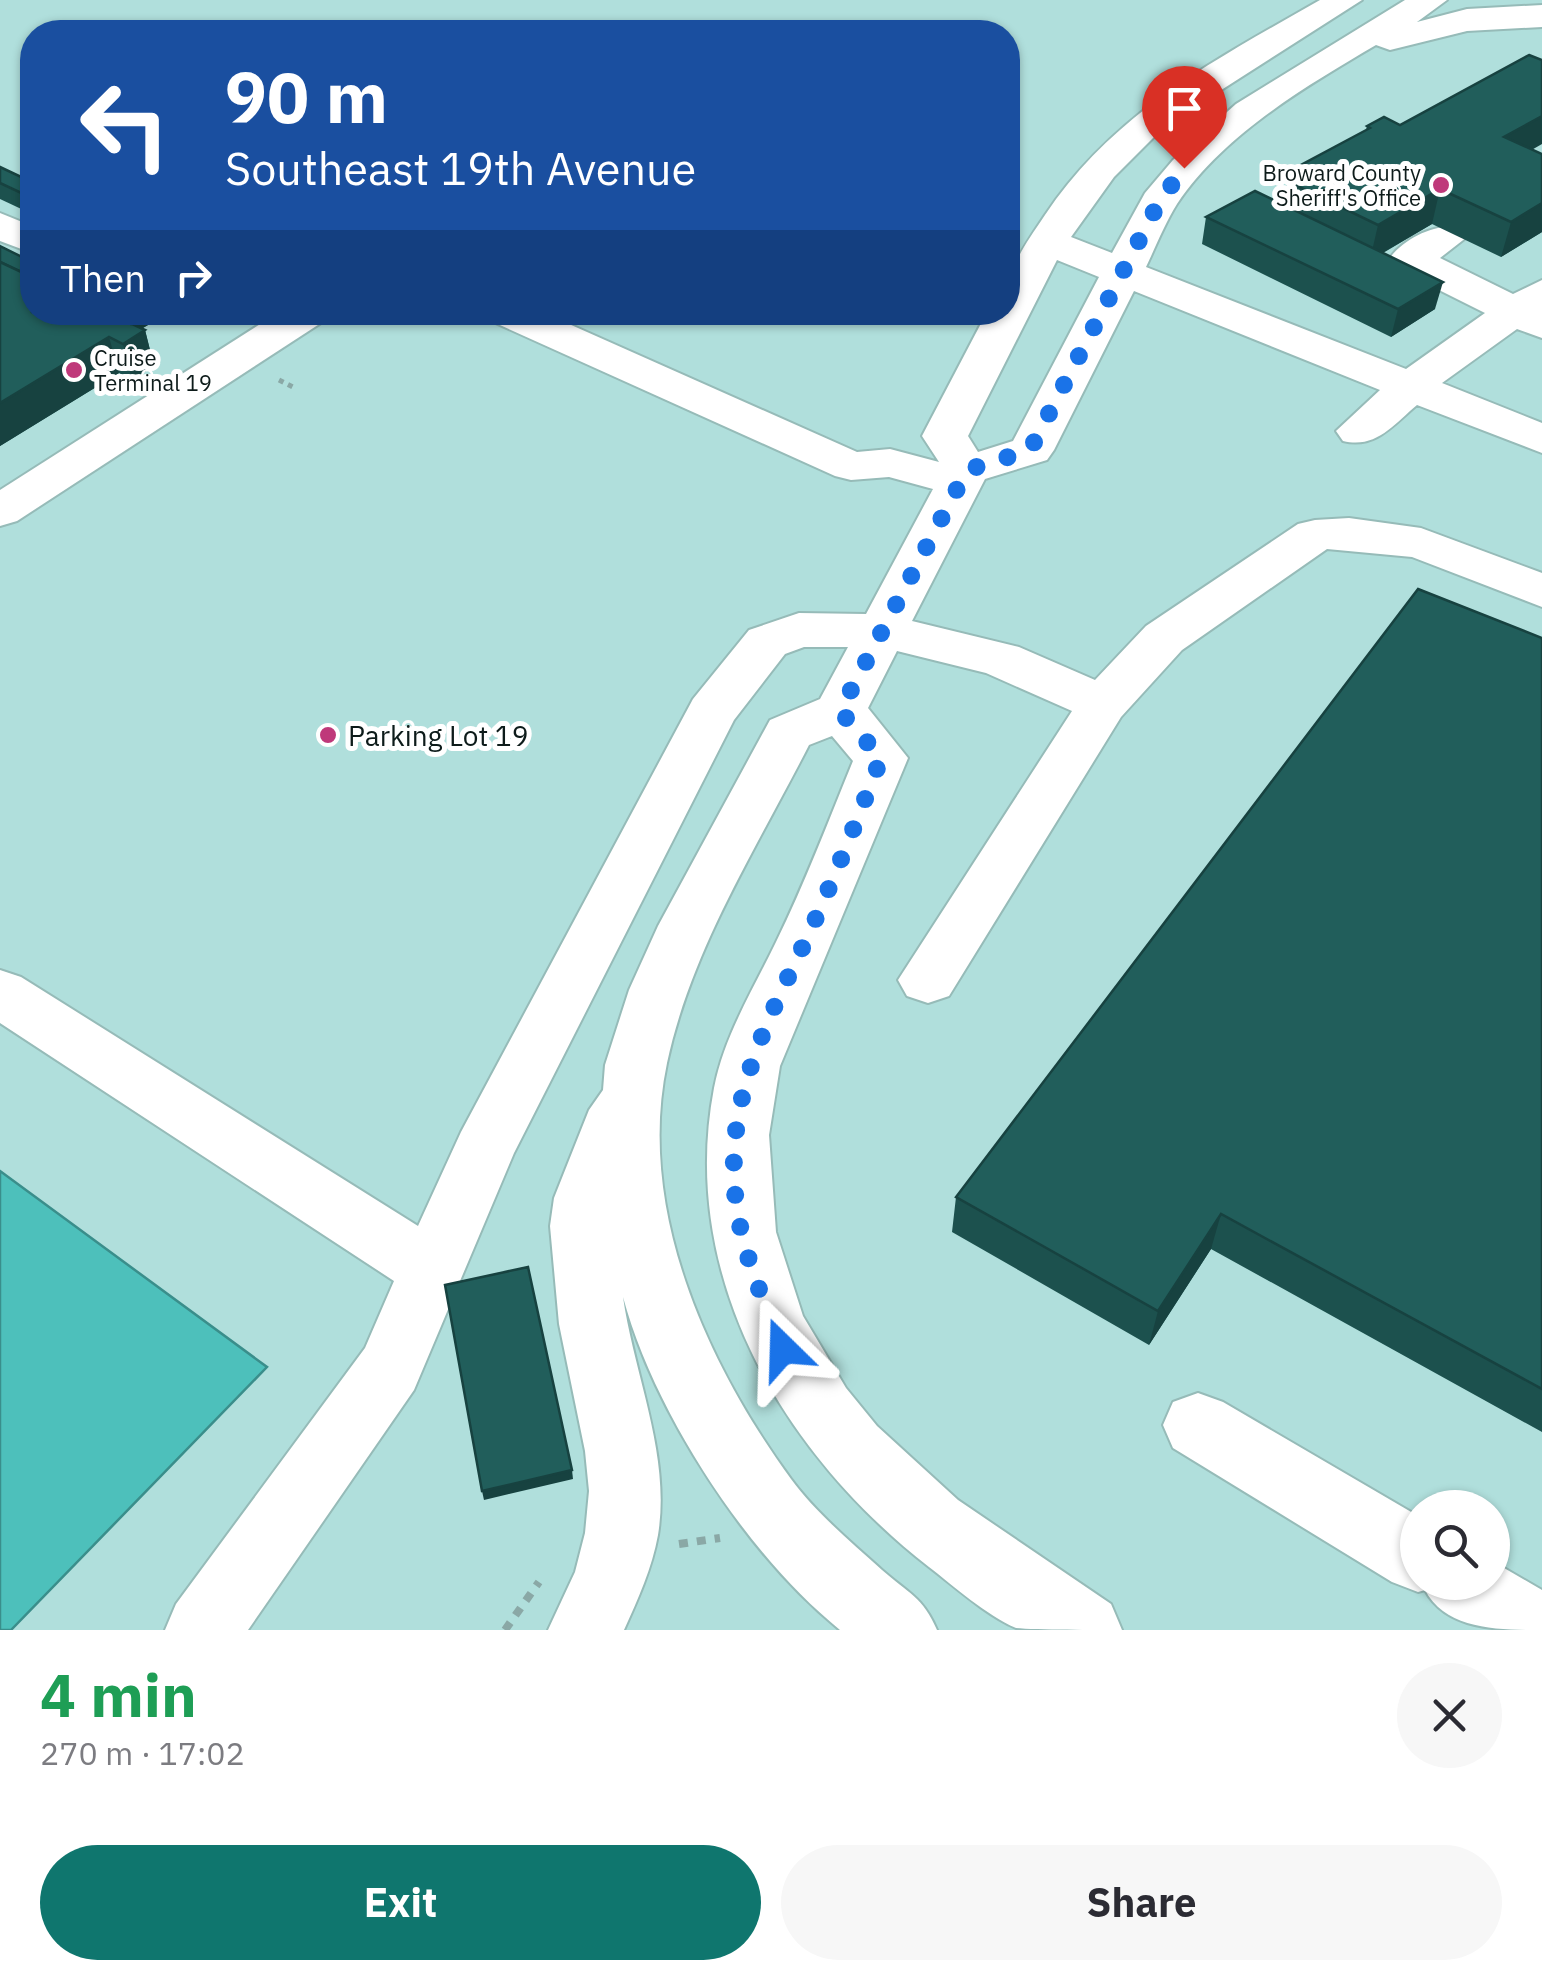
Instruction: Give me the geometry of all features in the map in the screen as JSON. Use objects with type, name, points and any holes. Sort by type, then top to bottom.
[{"type":"street","points":[[1020,297],[1079,194],[1128,139],[1192,92],[1345,0]]},
{"type":"street","points":[[536,325],[851,466],[890,462],[964,476],[1030,450],[1159,202],[1203,147],[1320,62],[1430,0]]},
{"type":"street","points":[[1320,62],[1427,26],[1542,16]]},
{"type":"street","points":[[1447,237],[1410,259],[1533,310]]},
{"type":"street","points":[[1050,242],[1542,439]]},
{"type":"street","points":[[1358,431],[1409,387],[1533,310]]},
{"type":"street","points":[[0,477],[241,325]]},
{"type":"street","points":[[0,511],[289,325]]},
{"type":"street","points":[[964,476],[945,436],[1005,325]]},
{"type":"street","points":[[586,1630],[604,1598],[626,1526],[626,1485],[617,1422],[590,1319],[583,1214],[659,990],[688,926],[789,733],[840,711],[964,476]]},
{"type":"street","points":[[928,980],[1103,704],[1164,638],[1315,535],[1349,533],[1421,543],[1542,591]]},
{"type":"street","points":[[203,1630],[390,1368],[483,1151],[712,712],[767,642],[799,630],[882,631],[1001,659],[1103,704]]},
{"type":"street","points":[[840,711],[881,758],[805,941],[769,1012],[745,1085],[734,1172],[745,1257],[783,1349],[852,1449],[930,1522],[1084,1630]]},
{"type":"street","points":[[0,993],[432,1270]]},
{"type":"street","points":[[636,1065],[630,1147],[640,1236],[666,1330],[714,1424],[749,1521],[899,1630]]},
{"type":"street","points":[[1198,1426],[1400,1547]]},
{"type":"street","points":[[1494,1600],[1536,1622]]},
{"type":"path","points":[[665,1537],[680,1544],[704,1544],[749,1521]]},
{"type":"shaded area","points":[[0,0],[1542,0],[1542,1630],[11,1630],[267,1367],[0,1171]]},
{"type":"water","points":[[0,1171],[267,1367],[11,1630],[0,1630]]},
{"type":"building","points":[[1529,55],[1542,60],[1542,116],[1504,137],[1542,154],[1542,203],[1511,222],[1440,189],[1378,225],[1293,184],[1313,173],[1299,166],[1370,128],[1367,126],[1384,117],[1400,125]]},
{"type":"building","points":[[0,167],[20,176],[20,192],[0,183]]},
{"type":"building","points":[[1255,191],[1443,282],[1398,309],[1206,217]]},
{"type":"building","points":[[0,246],[20,256],[20,271],[0,262]]},
{"type":"building","points":[[0,262],[20,271],[20,325],[134,325],[145,330],[123,344],[109,337],[0,403]]},
{"type":"building","points":[[1418,589],[1542,638],[1542,1389],[1221,1214],[1158,1311],[956,1197]]},
{"type":"building","points":[[528,1267],[572,1470],[482,1491],[445,1285]]},
{"type":"place","name":"Broward County Sheriff's Office","points":[[1441,185]]},
{"type":"place","name":"Cruise Terminal 19","points":[[74,370]]},
{"type":"place","name":"Parking Lot 19","points":[[328,735]]},
{"type":"route","points":[[783,1349],[745,1257],[734,1172],[745,1085],[769,1012],[805,941],[881,758],[840,711],[967,470],[1030,450],[1159,202],[1184,168]]}]
